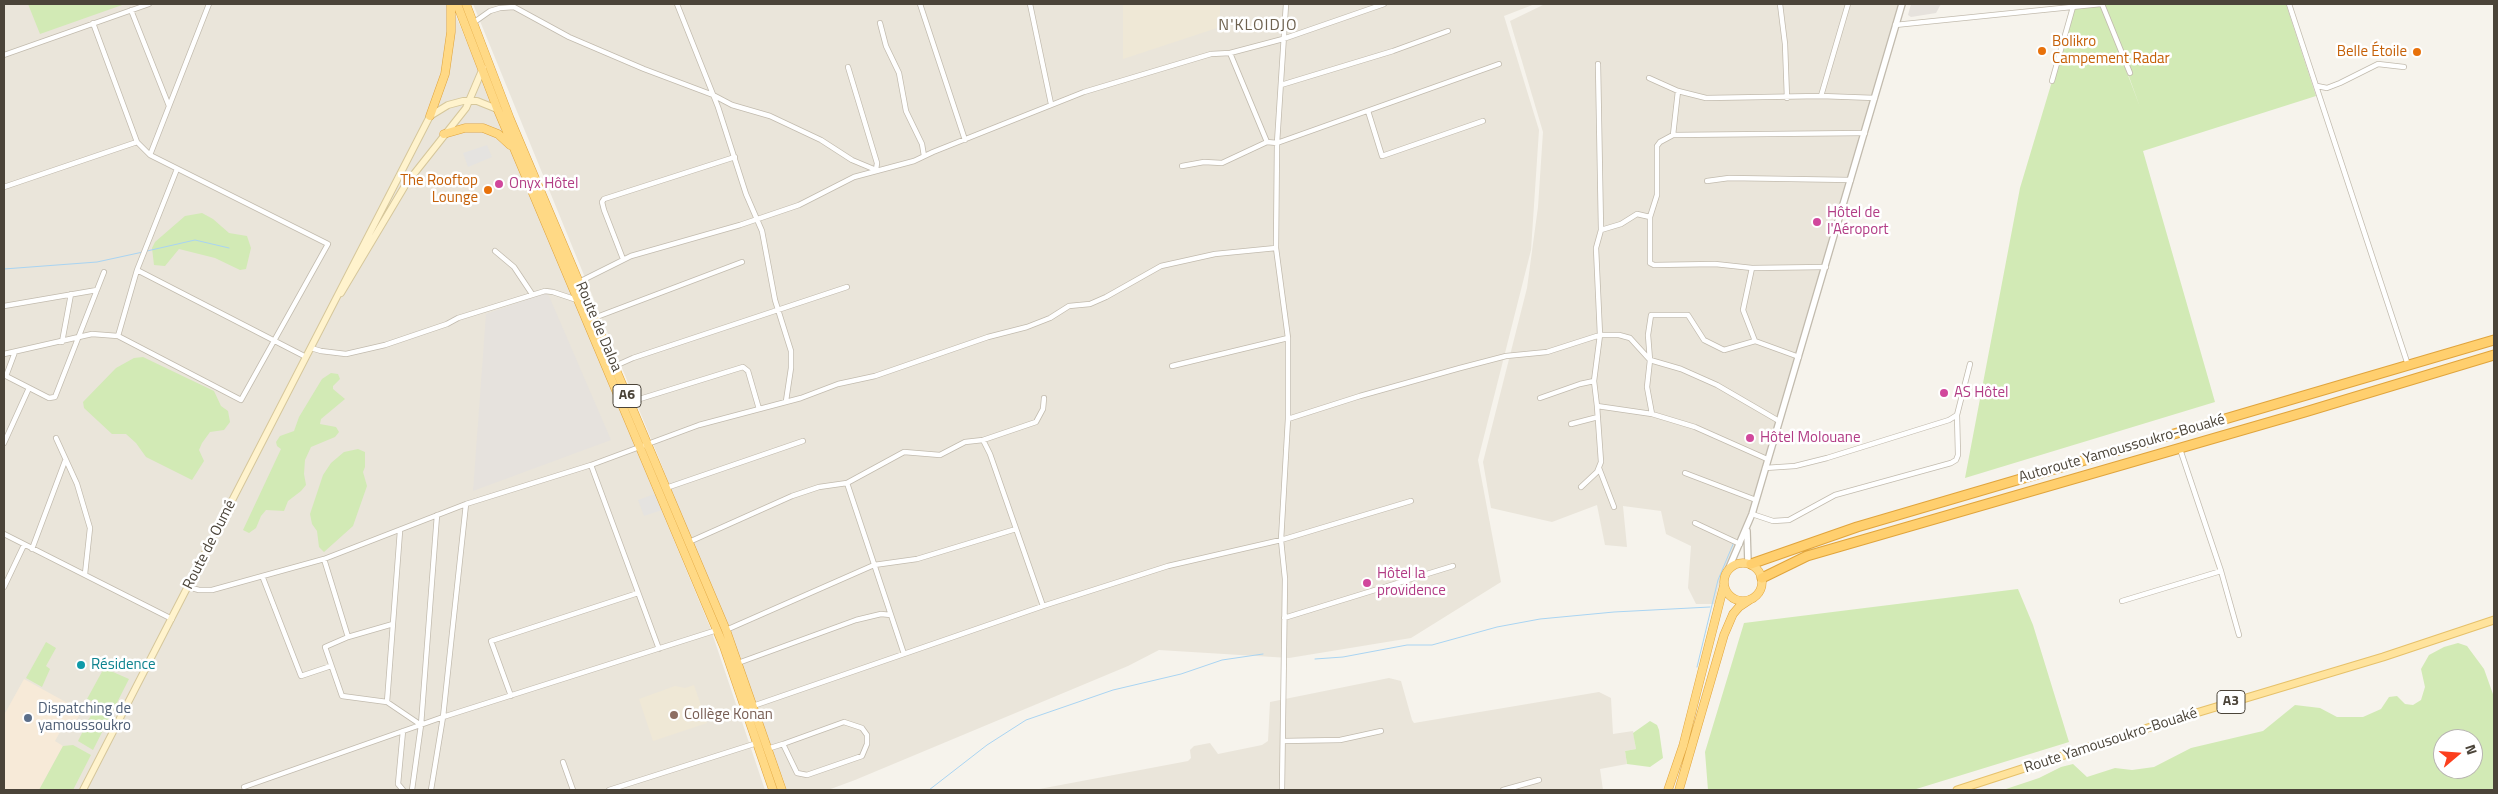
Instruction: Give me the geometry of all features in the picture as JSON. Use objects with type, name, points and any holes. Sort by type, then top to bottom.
[{"type":"highway","points":[[430,116],[445,74],[451,32],[452,4]]},
{"type":"highway","name":"Route de Daloa","points":[[457,4],[482,72],[717,630],[773,790]]},
{"type":"highway","name":"Route de Daloa","points":[[466,4],[510,119],[726,630],[782,790]]},
{"type":"highway","points":[[444,134],[465,128],[483,128],[506,139],[515,151]]},
{"type":"highway","name":"Autoroute Yamoussoukro-Bouaké","points":[[1749,564],[1857,527],[2494,340]]},
{"type":"highway","name":"Autoroute Yamoussoukro-Bouaké","points":[[1762,578],[1807,556],[2494,354]]},
{"type":"highway","points":[[1668,790],[1716,622],[1728,570],[1738,563],[1749,564],[1756,568],[1762,578],[1760,591],[1733,614],[1724,635],[1679,790]]},
{"type":"highway","points":[[1724,585],[1726,591],[1734,599],[1740,601],[1752,599]]},
{"type":"main road","points":[[336,300],[406,184],[470,101],[486,58]]},
{"type":"main road","points":[[336,300],[430,116],[448,105],[470,101],[497,108],[510,119]]},
{"type":"main road","name":"Route de Oumé","points":[[83,790],[336,300]]},
{"type":"main road","name":"Route Yamousoukro-Bouaké","points":[[1957,790],[1968,788],[2166,722],[2383,657],[2494,620]]},
{"type":"street","points":[[4,55],[149,4]]},
{"type":"street","points":[[150,155],[209,4]]},
{"type":"street","points":[[677,4],[713,95],[746,194],[758,219],[778,311],[791,351],[791,368],[786,401]]},
{"type":"street","points":[[920,4],[965,140]]},
{"type":"street","points":[[1030,4],[1051,104]]},
{"type":"street","points":[[1282,790],[1285,579],[1281,540],[1288,419],[1288,338],[1276,248],[1277,143],[1286,4]]},
{"type":"street","points":[[579,282],[623,260],[665,245],[758,219],[799,205],[854,177],[876,170],[890,169],[1051,104],[1210,54],[1230,53],[1283,40],[1384,4]]},
{"type":"street","points":[[1780,4],[1785,44],[1788,98]]},
{"type":"street","points":[[1821,96],[1848,4]]},
{"type":"street","points":[[1728,570],[1752,514],[1902,4]]},
{"type":"street","points":[[1896,25],[2101,4],[2130,74]]},
{"type":"street","points":[[2289,4],[2409,366]]},
{"type":"street","points":[[473,23],[490,11],[500,8],[514,8],[569,37],[664,78],[713,95],[732,105],[770,116],[821,140],[852,160],[876,170]]},
{"type":"street","points":[[2052,80],[2073,8]]},
{"type":"street","points":[[131,10],[169,106]]},
{"type":"street","points":[[4,354],[62,342],[79,336],[100,334],[118,336],[241,400],[276,341],[328,244],[150,155],[137,142],[93,23]]},
{"type":"street","points":[[880,23],[886,46],[899,74],[906,110],[922,144],[924,156]]},
{"type":"street","points":[[1280,85],[1393,51],[1448,31]]},
{"type":"street","points":[[1230,53],[1267,142]]},
{"type":"street","points":[[1182,166],[1204,162],[1222,163],[1267,142],[1277,143],[1499,64]]},
{"type":"street","points":[[1581,487],[1590,480],[1599,468],[1602,453],[1594,381],[1600,335],[1596,248],[1601,230],[1598,64]]},
{"type":"street","points":[[2316,86],[2327,88],[2340,84],[2378,64],[2404,67]]},
{"type":"street","points":[[848,67],[877,162],[876,170]]},
{"type":"street","points":[[1648,78],[1678,90],[1706,98],[1821,96],[1875,98]]},
{"type":"street","points":[[1673,135],[1678,90]]},
{"type":"street","points":[[1368,111],[1382,156],[1483,121]]},
{"type":"street","points":[[1826,267],[1752,268],[1715,264],[1654,265],[1650,263],[1650,217],[1657,195],[1657,146],[1660,142],[1673,135],[1865,133]]},
{"type":"street","points":[[4,187],[137,142]]},
{"type":"street","points":[[623,260],[604,210],[602,202],[604,199],[735,158]]},
{"type":"street","points":[[118,336],[137,270],[177,168]]},
{"type":"street","points":[[1707,181],[1729,178],[1851,180]]},
{"type":"street","points":[[1601,230],[1621,224],[1637,214],[1650,217]]},
{"type":"street","points":[[188,587],[199,590],[212,590],[263,578],[324,559],[466,504],[648,445],[699,425],[786,401],[1027,327],[1050,318],[1069,306],[1098,300],[1161,266],[1215,254],[1276,248]]},
{"type":"street","points":[[496,251],[514,268],[532,294]]},
{"type":"street","points":[[594,318],[742,262]]},
{"type":"street","points":[[1752,268],[1743,310],[1755,340]]},
{"type":"street","points":[[137,270],[306,357]]},
{"type":"street","points":[[15,352],[5,376],[49,398],[55,397],[104,272]]},
{"type":"street","points":[[615,366],[848,286]]},
{"type":"street","points":[[4,306],[97,290]]},
{"type":"street","points":[[311,348],[346,354],[384,345],[532,294],[553,292],[577,300]]},
{"type":"street","points":[[62,342],[71,294]]},
{"type":"street","points":[[1652,414],[1647,387],[1650,360],[1648,335],[1650,315],[1688,315],[1704,340],[1724,350],[1755,340],[1799,357]]},
{"type":"street","points":[[1288,419],[1360,396],[1506,356],[1547,352],[1585,342],[1600,335],[1619,334],[1630,338],[1650,360],[1681,368],[1717,385],[1779,421]]},
{"type":"street","points":[[1172,366],[1288,338]]},
{"type":"street","points":[[1752,514],[1773,521],[1789,520],[1835,495],[1956,460],[1958,455],[1957,415],[1970,364]]},
{"type":"street","points":[[630,402],[742,367],[748,371],[759,409]]},
{"type":"street","points":[[1540,398],[1594,381]]},
{"type":"street","points":[[4,443],[30,388]]},
{"type":"street","points":[[689,542],[792,496],[819,487],[848,483],[904,452],[940,456],[965,442],[983,440],[1036,422],[1043,409],[1044,398]]},
{"type":"street","points":[[1597,406],[1652,414],[1695,427],[1767,459]]},
{"type":"street","points":[[1765,468],[1795,466],[1827,458],[1896,438],[1957,415]]},
{"type":"street","points":[[1570,424],[1598,417]]},
{"type":"street","points":[[56,438],[77,484],[90,528],[85,574]]},
{"type":"street","points":[[983,440],[990,454],[1043,606]]},
{"type":"street","points":[[666,488],[803,441]]},
{"type":"street","points":[[2179,448],[2222,571],[2239,635]]},
{"type":"street","points":[[32,549],[65,461]]},
{"type":"street","points":[[591,464],[659,649]]},
{"type":"street","points":[[1599,468],[1614,507]]},
{"type":"street","points":[[1685,473],[1756,500]]},
{"type":"street","points":[[848,483],[904,654]]},
{"type":"street","points":[[753,706],[1043,606],[1168,566],[1281,540],[1411,501]]},
{"type":"street","points":[[431,790],[443,717],[466,504]]},
{"type":"street","points":[[412,790],[421,725],[437,515]]},
{"type":"street","points":[[1695,523],[1740,544]]},
{"type":"street","points":[[726,630],[874,565],[918,559],[1016,529]]},
{"type":"street","points":[[1747,529],[1749,564]]},
{"type":"street","points":[[387,702],[400,531]]},
{"type":"street","points":[[4,534],[172,619]]},
{"type":"street","points":[[4,587],[24,545]]},
{"type":"street","points":[[324,559],[348,637]]},
{"type":"street","points":[[1284,618],[1452,566]]},
{"type":"street","points":[[2122,601],[2222,571]]},
{"type":"street","points":[[263,578],[301,676],[331,666]]},
{"type":"street","points":[[511,696],[491,641],[638,593]]},
{"type":"street","points":[[738,663],[856,620],[881,614],[890,615]]},
{"type":"street","points":[[393,624],[348,637],[325,647],[342,696],[387,702],[421,725]]},
{"type":"street","points":[[244,787],[443,717],[717,630]]},
{"type":"street","points":[[767,749],[844,722],[862,728],[867,735],[867,744],[862,756],[806,775],[797,773],[783,744]]},
{"type":"street","points":[[403,731],[398,784],[403,790]]},
{"type":"street","points":[[1282,741],[1340,740],[1381,731]]},
{"type":"street","points":[[609,790],[757,743]]},
{"type":"street","points":[[563,762],[573,790]]},
{"type":"street","points":[[1503,790],[1540,780]]},
{"type":"shaded area","points":[[4,4],[451,4],[710,627],[765,790],[4,790]]},
{"type":"shaded area","points":[[473,4],[1535,4],[1504,16],[1539,130],[1531,250],[1478,460],[1501,582],[1411,638],[1289,658],[1159,650],[1128,666],[855,780],[828,790],[787,790],[766,731],[658,456]]},
{"type":"shaded area","points":[[1123,4],[1220,4],[1220,27],[1123,59]]},
{"type":"shaded area","points":[[1545,4],[1906,4],[1888,51],[1752,514],[1718,588],[1715,604],[1696,604],[1688,588],[1691,546],[1666,534],[1661,511],[1623,506],[1627,547],[1605,545],[1597,505],[1552,522],[1491,508],[1483,462],[1527,288],[1538,207],[1543,132],[1510,21]]},
{"type":"shaded area","points":[[1911,4],[1941,4],[1936,13],[1911,17],[1908,15]]},
{"type":"shaded area","points":[[487,145],[492,157],[468,167],[463,153]]},
{"type":"shaded area","points":[[545,293],[549,296],[611,440],[473,491],[486,314]]},
{"type":"shaded area","points":[[655,494],[662,510],[644,516],[638,500]]},
{"type":"shaded area","points":[[1389,678],[1401,681],[1414,723],[1599,692],[1611,698],[1613,734],[1633,731],[1636,749],[1625,751],[1627,764],[1600,769],[1603,790],[1034,790],[1188,761],[1191,758],[1190,750],[1194,746],[1210,743],[1218,754],[1262,745],[1268,741],[1270,702]]},
{"type":"shaded area","points":[[24,679],[82,711],[69,732],[62,728],[55,741],[63,746],[39,790],[4,790],[4,715]]},
{"type":"shaded area","name":"Collège Konan","points":[[694,685],[707,723],[653,741],[639,699],[675,686],[685,688]]},
{"type":"green space","points":[[28,4],[125,4],[40,34]]},
{"type":"green space","points":[[2101,4],[2140,107],[2103,5],[2286,4],[2316,96],[2143,151],[2215,402],[1965,478],[2020,188],[2074,8]]},
{"type":"green space","points":[[202,213],[213,219],[229,233],[247,236],[251,248],[246,269],[240,270],[215,258],[179,249],[165,266],[154,265],[152,248],[155,242],[185,216]]},
{"type":"green space","points":[[143,357],[214,391],[221,406],[228,411],[230,422],[224,430],[210,432],[202,443],[199,450],[204,461],[192,480],[146,457],[136,443],[126,434],[112,434],[84,408],[83,402],[116,368],[134,358]]},
{"type":"green space","points":[[331,373],[338,374],[340,379],[333,386],[333,389],[345,399],[321,419],[320,424],[336,427],[339,432],[335,437],[311,447],[305,460],[304,474],[306,485],[288,501],[284,511],[266,510],[256,528],[249,533],[243,530],[281,449],[277,446],[276,442],[280,436],[294,431],[299,417],[322,379]]},
{"type":"green space","points":[[358,449],[365,452],[363,472],[367,486],[353,526],[324,552],[319,547],[317,531],[312,524],[310,514],[323,475],[331,463],[344,452]]},
{"type":"green space","points":[[2018,589],[2033,625],[2069,742],[1913,790],[1708,790],[1705,752],[1744,623]]},
{"type":"green space","points":[[46,642],[56,648],[46,666],[50,669],[42,687],[26,678]]},
{"type":"green space","points":[[2458,643],[2467,646],[2484,669],[2494,697],[2494,790],[2003,790],[2073,764],[2087,777],[2115,768],[2132,770],[2154,767],[2191,748],[2263,731],[2295,705],[2320,708],[2337,717],[2363,717],[2381,709],[2389,697],[2397,696],[2405,704],[2413,705],[2421,700],[2425,687],[2421,669],[2429,655],[2444,647]]},
{"type":"green space","points":[[104,668],[129,679],[93,750],[78,741],[97,703],[87,699]]},
{"type":"green space","points":[[1650,721],[1657,725],[1659,730],[1663,758],[1650,767],[1627,764],[1625,751],[1636,749],[1633,733]]},
{"type":"green space","points":[[73,745],[91,755],[73,790],[39,790],[63,746]]},
{"type":"waterway","points":[[147,251],[195,240],[229,248]]},
{"type":"waterway","points":[[4,269],[97,262],[143,252]]},
{"type":"waterway","points":[[1697,667],[1718,580],[1734,542]]},
{"type":"waterway","points":[[1315,659],[1343,657],[1407,645],[1432,645],[1497,627],[1540,619],[1614,612],[1710,607]]},
{"type":"waterway","points":[[929,790],[987,745],[1026,720],[1113,690],[1181,674],[1222,660],[1263,654]]},
{"type":"place","name":"Bolikro Campement Radar","points":[[2042,51]]},
{"type":"place","name":"Belle Étoile","points":[[2417,52]]},
{"type":"place","name":"Onyx Hôtel","points":[[499,184]]},
{"type":"place","name":"The Rooftop Lounge","points":[[488,190]]},
{"type":"place","name":"Hôtel de l'Aéroport","points":[[1817,222]]},
{"type":"place","name":"AS Hôtel","points":[[1944,393]]},
{"type":"place","name":"Hôtel Molouane","points":[[1750,438]]},
{"type":"place","name":"Hôtel la providence","points":[[1367,583]]},
{"type":"place","name":"Résidence","points":[[81,665]]},
{"type":"place","name":"Collège Konan","points":[[674,715]]},
{"type":"place","name":"Dispatching de yamoussoukro","points":[[28,718]]},
{"type":"district","name":"N'KLOIDJO","points":[[1258,26]]}]
